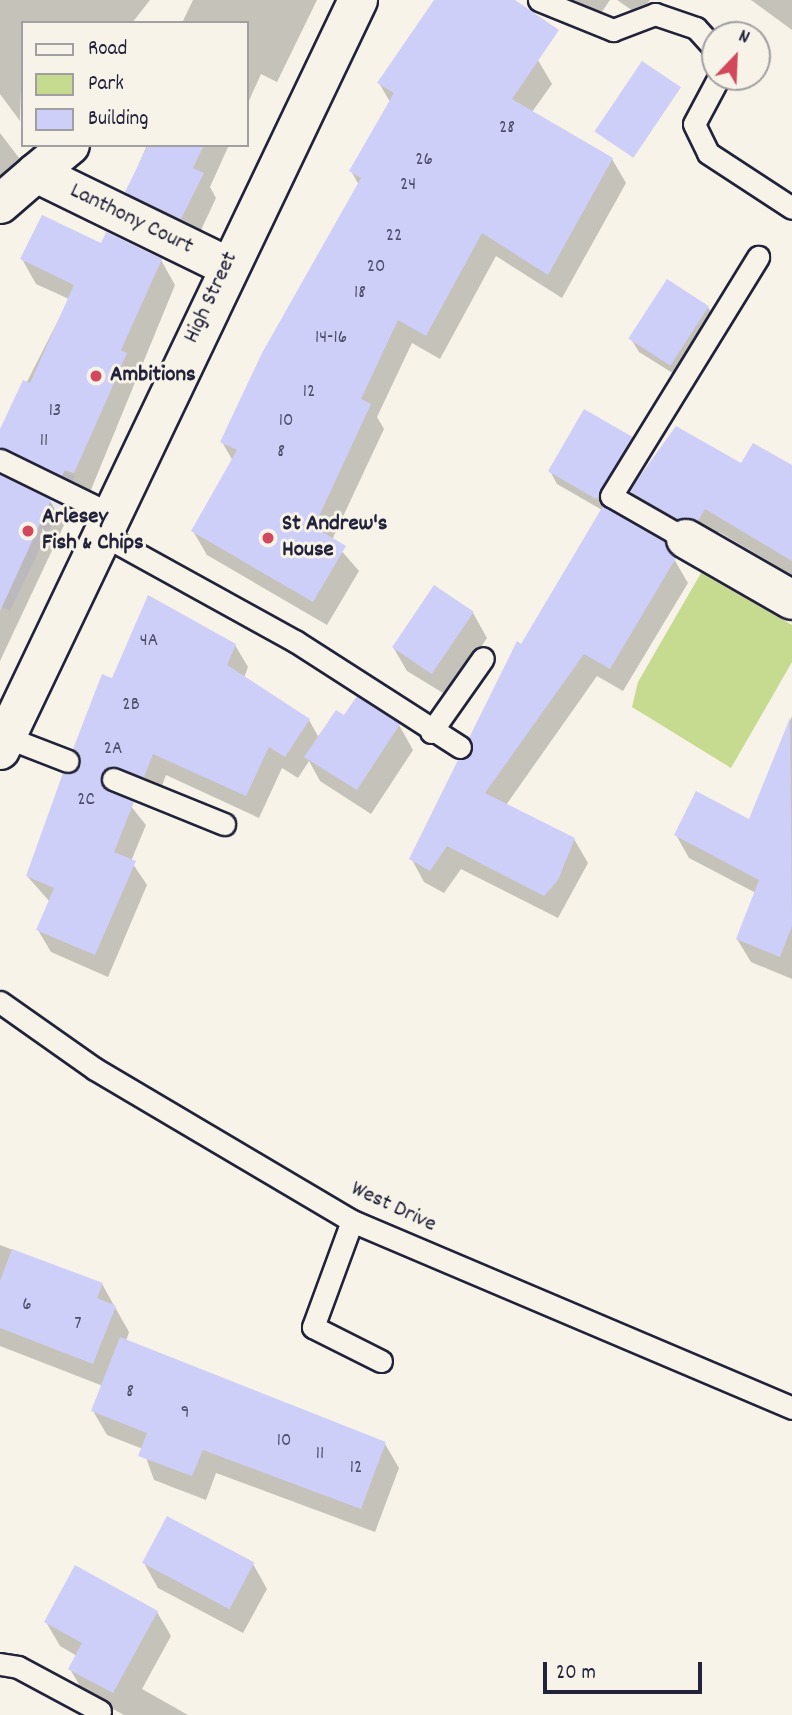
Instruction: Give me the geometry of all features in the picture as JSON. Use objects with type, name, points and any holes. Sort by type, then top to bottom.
[{"type":"street","name":"High Street","points":[[3,743],[227,266],[358,0]]},
{"type":"street","name":"Lanthony Court","points":[[0,204],[68,147]]},
{"type":"street","name":"Lanthony Court","points":[[36,173],[227,266]]},
{"type":"street","points":[[686,539],[792,600]]},
{"type":"lane","points":[[539,0],[578,21],[613,30],[655,14],[696,28],[701,34]]},
{"type":"lane","points":[[712,91],[694,124],[708,153],[792,208]]},
{"type":"lane","points":[[686,539],[611,496],[758,257]]},
{"type":"lane","points":[[0,460],[295,641],[431,732],[460,747]]},
{"type":"lane","points":[[431,732],[484,658]]},
{"type":"lane","points":[[3,743],[68,761]]},
{"type":"lane","points":[[113,779],[224,824]]},
{"type":"lane","name":"West Drive","points":[[0,1002],[94,1069],[352,1221],[792,1408]]},
{"type":"lane","points":[[352,1221],[313,1327],[381,1361]]},
{"type":"lane","points":[[0,1664],[18,1667],[100,1711]]},
{"type":"shaded area","points":[[0,442],[75,476],[10,611],[0,606]]},
{"type":"green space","points":[[701,573],[792,625],[792,662],[731,768],[632,707],[638,682]]},
{"type":"building","points":[[434,0],[515,0],[559,30],[512,99],[613,158],[548,275],[482,233],[426,336],[398,320],[361,399],[371,404],[314,527],[346,546],[313,602],[191,531],[237,450],[220,442],[262,353],[361,178],[349,171],[394,93],[377,83]]},
{"type":"building","points":[[642,61],[681,87],[633,158],[594,131]]},
{"type":"building","points":[[147,147],[203,147],[193,168],[204,173],[181,219],[125,192]]},
{"type":"building","points":[[42,215],[101,243],[106,232],[162,259],[121,350],[127,353],[74,473],[65,470],[62,476],[0,447],[0,429],[23,380],[30,383],[74,285],[20,259]]},
{"type":"building","points":[[667,279],[709,306],[670,366],[628,339]]},
{"type":"building","points":[[584,409],[632,437],[596,499],[548,471]]},
{"type":"building","points":[[676,426],[741,463],[753,443],[792,465],[792,561],[705,509],[698,521],[678,519],[629,491]]},
{"type":"building","points":[[0,475],[51,500],[0,611]]},
{"type":"building","points":[[603,506],[665,542],[676,558],[610,669],[584,654],[485,793],[575,838],[558,880],[544,896],[447,846],[430,871],[409,859],[458,760],[471,753],[469,738],[517,641],[521,644]]},
{"type":"building","points":[[434,585],[474,612],[432,674],[392,647]]},
{"type":"building","points":[[148,595],[236,644],[227,665],[310,719],[285,757],[269,747],[246,796],[153,754],[144,777],[117,767],[104,769],[103,788],[134,802],[114,852],[136,861],[95,955],[36,930],[54,888],[26,876],[63,773],[80,765],[73,749],[102,674],[112,678]]},
{"type":"building","points":[[357,696],[400,724],[357,790],[304,757],[336,710],[344,715]]},
{"type":"building","points":[[790,718],[792,926],[780,957],[736,939],[759,880],[674,835],[696,791],[749,819]]},
{"type":"building","points":[[12,1249],[103,1283],[97,1298],[116,1306],[93,1364],[0,1328],[0,1281]]},
{"type":"building","points":[[120,1337],[386,1442],[361,1509],[203,1450],[192,1476],[138,1456],[147,1433],[91,1411]]},
{"type":"building","points":[[167,1516],[254,1562],[230,1609],[142,1563]]},
{"type":"building","points":[[75,1565],[158,1611],[113,1693],[68,1669],[82,1643],[44,1622]]},
{"type":"place","name":"Ambitions","points":[[96,376]]},
{"type":"place","name":"Arlesey Fish & Chips","points":[[28,531]]},
{"type":"place","name":"St Andrew's House","points":[[268,538]]}]
